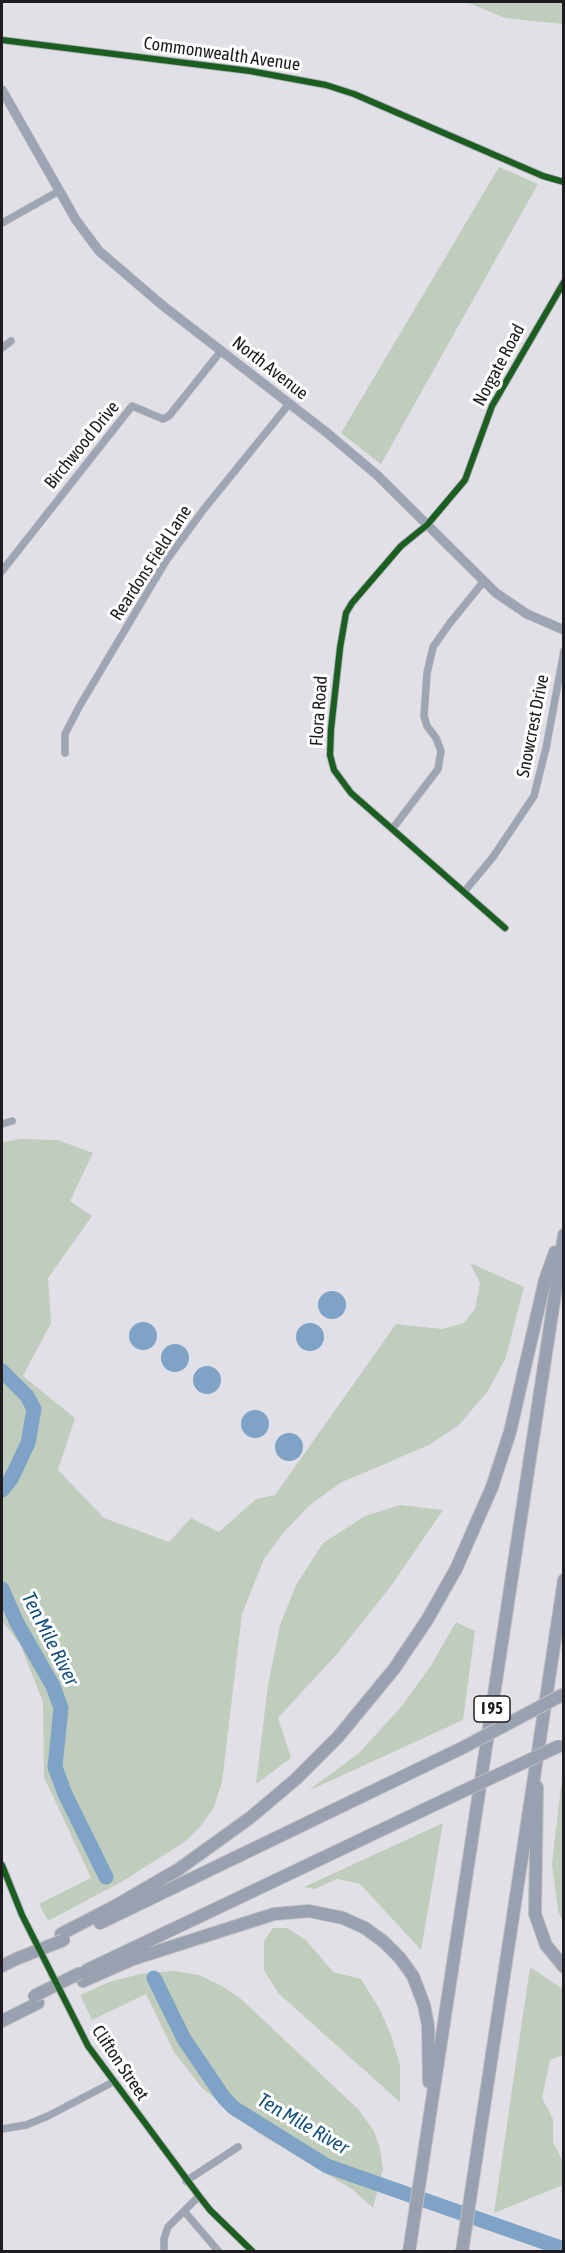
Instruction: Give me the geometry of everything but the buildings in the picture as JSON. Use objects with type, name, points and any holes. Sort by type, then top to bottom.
[{"type":"highway","points":[[62,1937],[179,1869],[251,1817],[296,1779],[331,1744],[394,1669],[442,1595],[469,1542],[492,1487],[515,1413],[546,1280],[564,1228]]},
{"type":"highway","name":"I 95","points":[[409,2252],[564,1235]]},
{"type":"highway","points":[[462,2252],[564,1580]]},
{"type":"highway","points":[[2,1966],[464,1747],[564,1694]]},
{"type":"highway","points":[[2,2012],[36,1999],[561,1745]]},
{"type":"highway","points":[[536,1760],[538,1808],[535,1914],[546,1945],[564,1966]]},
{"type":"highway","points":[[82,1977],[274,1914],[309,1911],[343,1918],[365,1928],[392,1950],[406,1966],[418,1987],[428,2025],[429,2122]]},
{"type":"highway","points":[[2,2021],[36,1999]]},
{"type":"main road","name":"North Avenue","points":[[2,90],[81,228],[99,251],[162,305],[377,475],[496,593],[540,621],[564,630]]},
{"type":"street","name":"Commonwealth Avenue","points":[[2,40],[250,71],[326,85],[354,93],[543,176],[564,182]]},
{"type":"street","points":[[2,223],[59,191]]},
{"type":"street","name":"Norgate Road","points":[[427,525],[465,480],[492,406],[564,282]]},
{"type":"street","points":[[2,348],[11,340]]},
{"type":"street","name":"Birchwood Drive","points":[[2,570],[132,406],[163,418],[169,416],[221,351]]},
{"type":"street","name":"Reardons Field Lane","points":[[65,753],[65,734],[79,707],[166,561],[204,509],[289,404]]},
{"type":"street","name":"Flora Road","points":[[427,525],[400,546],[346,613],[339,648],[330,755],[334,770],[351,793],[505,928]]},
{"type":"street","points":[[393,828],[438,769],[441,751],[424,716],[427,674],[433,647],[484,581]]},
{"type":"street","name":"Snowcrest Drive","points":[[464,892],[493,857],[534,796],[546,748],[564,651]]},
{"type":"street","points":[[2,1124],[12,1121]]},
{"type":"street","name":"Clifton Street","points":[[2,1865],[22,1915],[88,2046],[210,2211],[253,2252]]},
{"type":"street","points":[[2,2129],[26,2125],[48,2116],[113,2082]]},
{"type":"street","points":[[186,2181],[238,2147]]},
{"type":"street","points":[[164,2252],[164,2239],[168,2227],[199,2196]]},
{"type":"street","points":[[184,2211],[219,2252]]},
{"type":"green space","points":[[466,2],[563,2],[563,24],[505,18]]},
{"type":"green space","points":[[499,167],[538,184],[381,464],[341,433]]},
{"type":"green space","points":[[21,1139],[58,1140],[93,1153],[70,1201],[92,1216],[48,1278],[51,1323],[23,1376],[75,1418],[58,1470],[104,1518],[169,1542],[191,1518],[219,1532],[256,1499],[275,1495],[396,1324],[442,1329],[464,1323],[475,1309],[480,1283],[470,1263],[524,1287],[506,1357],[488,1391],[459,1425],[429,1445],[340,1483],[310,1505],[284,1532],[264,1559],[242,1614],[222,1782],[214,1807],[201,1826],[186,1841],[123,1881],[48,1921],[39,1904],[91,1878],[44,1777],[43,1702],[20,1644],[2,1621],[2,1142]]},
{"type":"green space","points":[[400,1505],[443,1510],[391,1586],[337,1654],[278,1718],[291,1758],[256,1784],[268,1685],[280,1625],[296,1585],[323,1543],[365,1516]]},
{"type":"green space","points":[[456,1622],[475,1631],[463,1720],[308,1791],[359,1753],[401,1707],[430,1667]]},
{"type":"green space","points":[[563,1769],[563,1922],[558,1911],[552,1864]]},
{"type":"green space","points":[[443,1823],[421,1950],[360,1884],[337,1879],[315,1889],[304,1887]]},
{"type":"green space","points":[[273,1928],[287,1928],[306,1940],[333,1972],[361,1979],[380,2010],[391,2035],[400,2065],[400,2102],[278,1993],[264,1970],[264,1941]]},
{"type":"green space","points":[[530,1967],[563,1989],[563,2055],[550,2060],[542,2098],[553,2119],[553,2142],[563,2162],[563,2185],[494,2213]]},
{"type":"green space","points":[[174,1971],[199,1975],[240,1998],[358,2109],[374,2131],[380,2149],[383,2169],[373,2208],[352,2189],[258,2133],[202,2088],[174,2052],[146,1994],[92,2020],[80,1995],[109,1982],[140,1974]]},
{"type":"water","points":[[332,1291],[342,1295],[346,1305],[342,1315],[332,1319],[322,1315],[318,1305],[322,1295]]},
{"type":"water","points":[[143,1322],[153,1326],[157,1336],[153,1346],[143,1350],[133,1346],[129,1336],[133,1326]]},
{"type":"water","points":[[310,1323],[320,1327],[324,1337],[320,1347],[310,1351],[300,1347],[296,1337],[300,1327]]},
{"type":"water","points":[[175,1344],[185,1348],[189,1358],[185,1368],[175,1372],[165,1368],[161,1358],[165,1348]]},
{"type":"water","points":[[207,1366],[217,1370],[221,1380],[217,1390],[207,1394],[197,1390],[193,1380],[197,1370]]},
{"type":"water","points":[[255,1410],[265,1414],[269,1424],[265,1434],[255,1438],[245,1434],[241,1424],[245,1414]]},
{"type":"water","points":[[289,1433],[299,1437],[303,1447],[299,1457],[289,1461],[279,1457],[275,1447],[279,1437]]},
{"type":"waterway","name":"Ten Mile River","points":[[2,1371],[27,1396],[34,1409],[28,1443],[11,1479],[2,1490]]},
{"type":"waterway","name":"Ten Mile River","points":[[2,1589],[17,1623],[53,1686],[61,1708],[55,1767],[65,1794],[106,1877]]},
{"type":"waterway","name":"Ten Mile River","points":[[154,1978],[184,2039],[224,2098],[234,2108],[327,2166],[564,2249]]},
{"type":"cycle path","points":[[2,40],[250,71],[326,85],[354,94],[543,176],[564,182]]},
{"type":"cycle path","points":[[505,928],[351,793],[334,770],[330,755],[331,729],[346,613],[401,546],[427,525],[465,480],[492,406],[564,282]]},
{"type":"cycle path","points":[[2,1865],[22,1915],[88,2046],[210,2210],[253,2252]]}]
